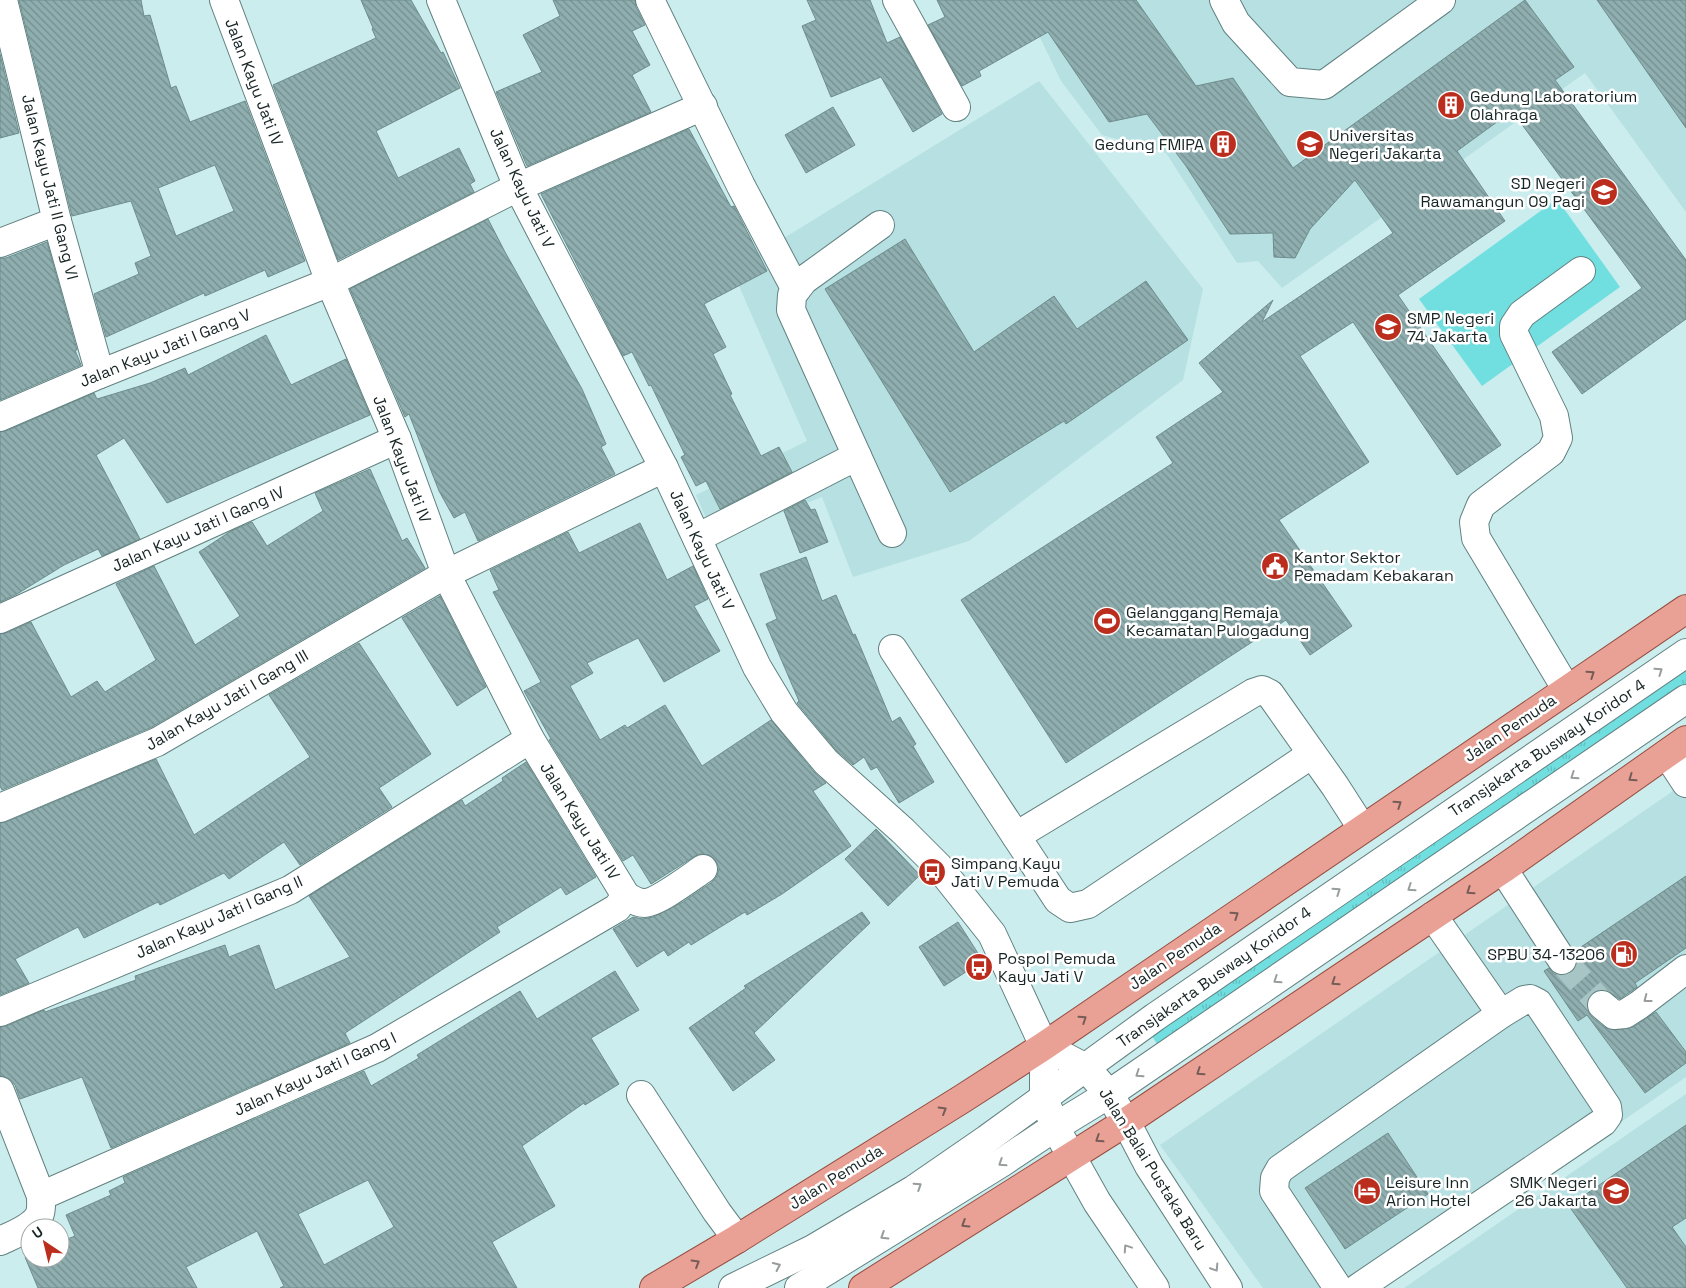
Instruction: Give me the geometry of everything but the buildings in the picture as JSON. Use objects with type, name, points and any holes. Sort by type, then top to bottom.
[{"type":"main road","name":"Jalan Pemuda","points":[[654,1288],[737,1239],[1044,1046],[1686,609]]},
{"type":"main road","points":[[863,1288],[1126,1122],[1503,869],[1676,747]]},
{"type":"street","name":"Jalan Kayu Jati II Gang VI","points":[[3,0],[57,221],[100,374]]},
{"type":"street","name":"Jalan Kayu Jati IV","points":[[224,0],[330,282],[397,439],[446,574],[530,739],[626,896]]},
{"type":"street","name":"Jalan Kayu Jati V","points":[[441,0],[518,187],[664,468],[757,667],[784,712],[826,762],[903,831],[938,866],[992,934],[1044,1046]]},
{"type":"street","points":[[650,0],[796,290]]},
{"type":"street","points":[[897,0],[956,107]]},
{"type":"street","points":[[1224,0],[1236,22],[1290,82],[1324,85],[1441,0]]},
{"type":"street","name":"Jalan Kayu Jati I Gang V","points":[[0,417],[100,374],[330,282],[518,187],[703,106]]},
{"type":"street","points":[[0,243],[57,221]]},
{"type":"street","points":[[880,225],[804,280],[792,295],[791,310],[892,533]]},
{"type":"street","points":[[1567,690],[1476,538],[1474,522],[1481,505],[1551,452],[1558,438],[1554,416],[1514,334],[1514,326],[1522,314],[1581,271]]},
{"type":"street","name":"Jalan Kayu Jati I Gang IV","points":[[0,619],[397,439]]},
{"type":"street","points":[[697,538],[857,456]]},
{"type":"street","name":"Jalan Kayu Jati I Gang III","points":[[0,808],[157,742],[446,574],[664,468]]},
{"type":"street","points":[[893,649],[1058,900],[1070,908],[1088,904],[1312,754]]},
{"type":"street","name":"Transjakarta Busway Koridor 4","points":[[733,1288],[813,1249],[913,1190],[1162,1012],[1686,653]]},
{"type":"street","points":[[1016,836],[1253,693],[1262,690],[1270,694],[1362,828]]},
{"type":"street","points":[[800,1288],[1001,1164],[1109,1094],[1686,699]]},
{"type":"street","name":"Jalan Kayu Jati I Gang II","points":[[0,1012],[290,890],[530,739]]},
{"type":"street","points":[[1676,747],[1686,783]]},
{"type":"street","points":[[626,896],[634,901],[645,903],[656,899],[703,869]]},
{"type":"street","points":[[1503,869],[1562,960]]},
{"type":"street","name":"Jalan Kayu Jati I Gang I","points":[[41,1196],[377,1048],[617,908],[626,896]]},
{"type":"street","points":[[1433,916],[1501,1014]]},
{"type":"street","points":[[1602,1005],[1614,1015],[1625,1014],[1686,969]]},
{"type":"street","points":[[1338,1288],[1274,1191],[1275,1178],[1280,1170],[1501,1014],[1524,1000],[1530,999],[1538,1003],[1607,1107],[1608,1114],[1603,1122],[1358,1288]]},
{"type":"street","points":[[1044,1046],[1044,1098],[1056,1127],[1097,1202],[1155,1288]]},
{"type":"street","name":"Jalan Balai Pustaka Baru","points":[[1044,1046],[1086,1068],[1109,1094],[1149,1166],[1228,1288]]},
{"type":"street","points":[[0,1091],[41,1196],[42,1207],[39,1217],[29,1226],[0,1241]]},
{"type":"street","points":[[640,1095],[717,1212],[737,1239]]},
{"type":"shaded area","name":"Universitas Negeri Jakarta","points":[[1022,0],[1686,0],[1686,212],[1585,73],[1282,288],[1258,261],[1237,263],[1166,153],[1102,135],[1061,81]]},
{"type":"shaded area","points":[[1039,81],[1203,289],[1183,380],[969,541],[853,577],[822,497],[715,539],[696,495],[807,441],[732,270]]},
{"type":"shaded area","points":[[1686,782],[1686,1077],[1381,1288],[1263,1288],[1160,1145]]},
{"type":"shaded area","name":"SMK Negeri 26 Jakarta","points":[[1686,1094],[1686,1288],[1404,1288]]},
{"type":"green space","points":[[1557,199],[1620,287],[1482,386],[1419,299]]},
{"type":"green space","points":[[1686,653],[1686,700],[1165,1056],[1144,1024]]},
{"type":"tunnel","points":[[1562,960],[1602,1005]]},
{"type":"place","name":"Gedung Laboratorium Olahraga","points":[[1451,105]]},
{"type":"place","name":"Gedung FMIPA","points":[[1223,144]]},
{"type":"place","name":"Universitas Negeri Jakarta","points":[[1310,144]]},
{"type":"place","name":"SD Negeri Rawamangun 09 Pagi","points":[[1604,192]]},
{"type":"place","name":"SMP Negeri 74 Jakarta","points":[[1388,327]]},
{"type":"place","name":"Kantor Sektor Pemadam Kebakaran","points":[[1275,566]]},
{"type":"place","name":"Gelanggang Remaja Kecamatan Pulogadung","points":[[1107,621]]},
{"type":"place","name":"Simpang Kayu Jati V Pemuda","points":[[932,872]]},
{"type":"place","name":"SPBU 34-13206","points":[[1624,954]]},
{"type":"place","name":"Pospol Pemuda Kayu Jati V","points":[[979,967]]},
{"type":"place","name":"Leisure Inn Arion Hotel","points":[[1367,1191]]},
{"type":"place","name":"SMK Negeri 26 Jakarta","points":[[1616,1191]]}]
